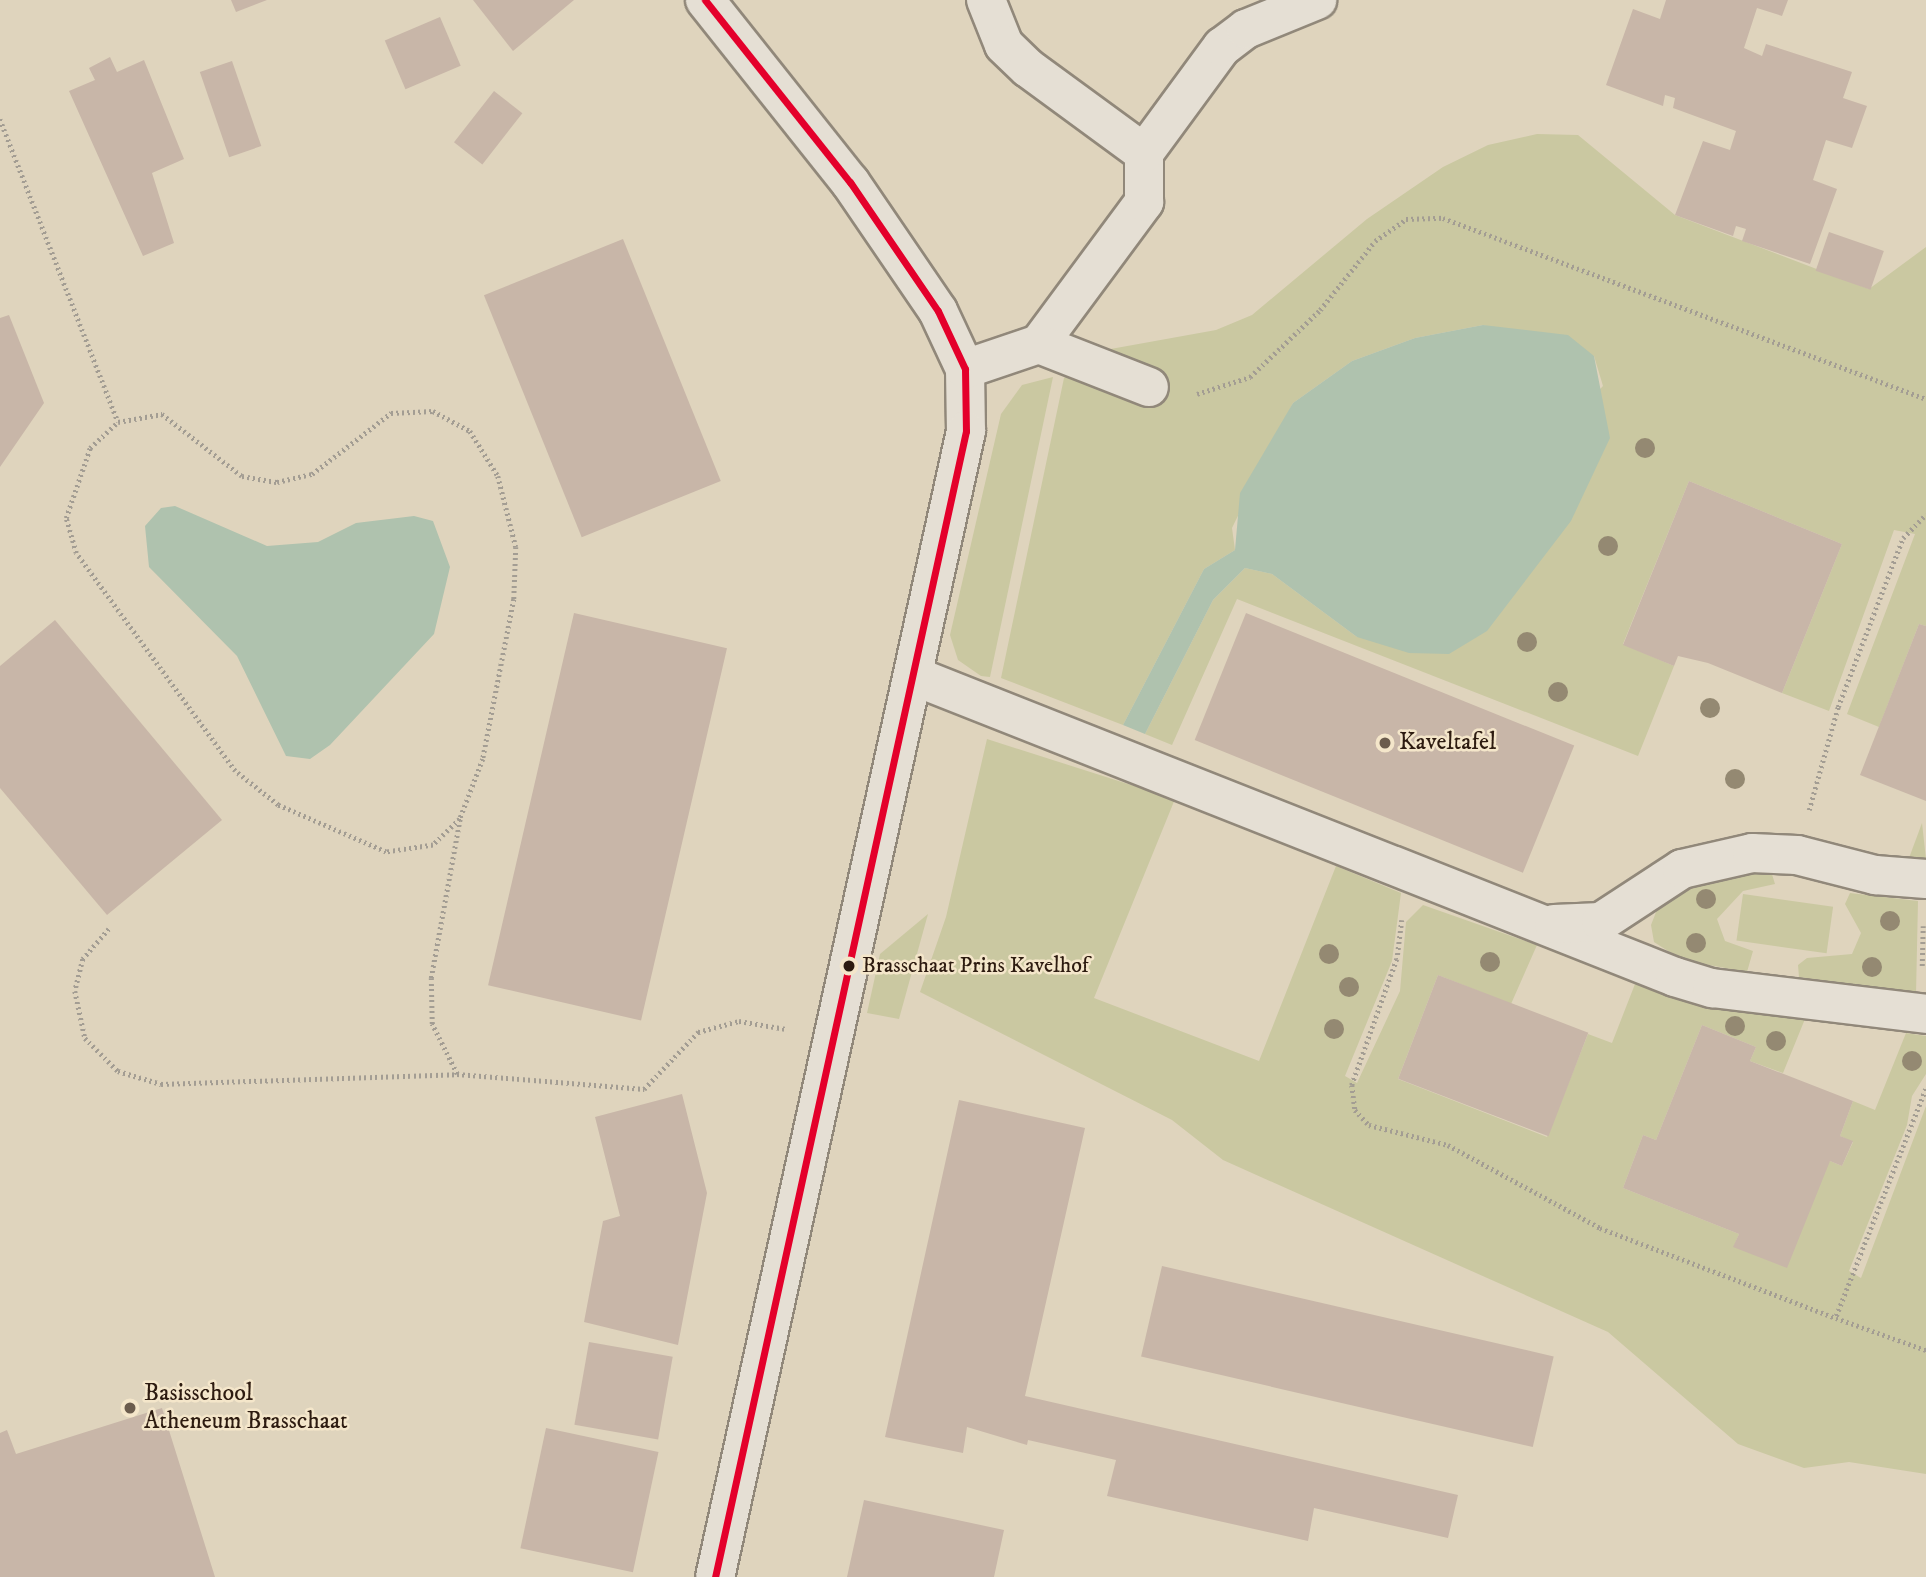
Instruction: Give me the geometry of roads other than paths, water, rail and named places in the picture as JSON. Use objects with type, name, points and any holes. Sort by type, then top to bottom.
[{"type":"street","points":[[705,0],[850,182],[938,311],[965,369],[967,431],[715,1577]]},
{"type":"street","points":[[986,0],[1004,45],[1028,68],[1144,153]]},
{"type":"street","points":[[965,369],[1039,344],[1144,202],[1144,153],[1232,36],[1317,0]]},
{"type":"street","points":[[1039,344],[1149,387]]},
{"type":"street","points":[[914,676],[1712,988],[1924,1013]]},
{"type":"street","points":[[1548,924],[1601,922],[1682,869],[1715,859],[1797,855],[1875,875],[1925,879]]},
{"type":"place","name":"Kaveltafel","points":[[1385,743]]},
{"type":"place","name":"Brasschaat Prins Kavelhof","points":[[849,966]]},
{"type":"place","name":"Basisschool Atheneum Brasschaat","points":[[130,1408]]}]
